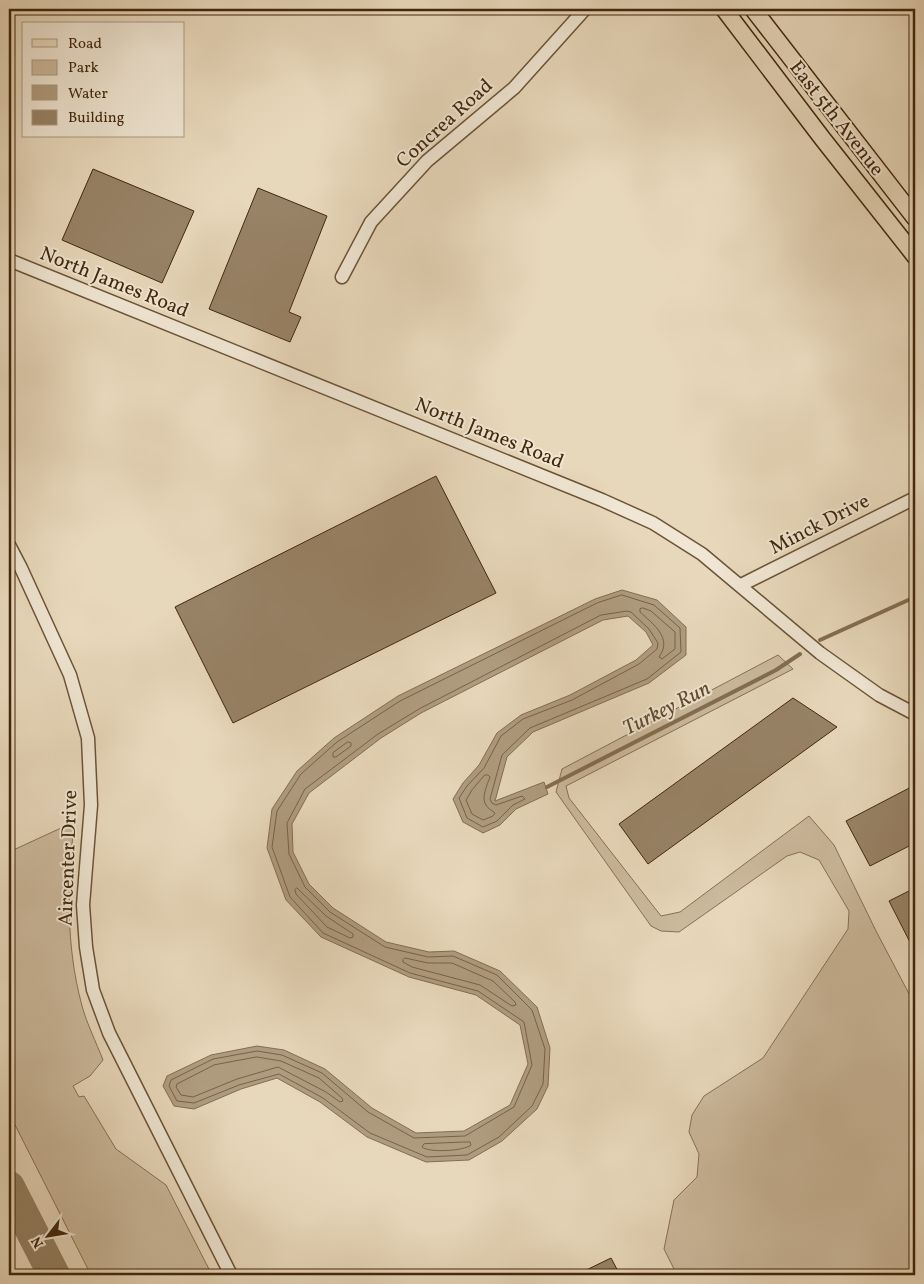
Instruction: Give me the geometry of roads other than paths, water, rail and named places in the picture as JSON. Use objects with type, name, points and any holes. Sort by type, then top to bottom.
[{"type":"main road","name":"East 5th Avenue","points":[[724,9],[915,256]]},
{"type":"main road","name":"East 5th Avenue","points":[[753,9],[915,218]]},
{"type":"street","name":"Concrea Road","points":[[342,277],[371,222],[426,161],[514,88],[585,9]]},
{"type":"street","name":"North James Road","points":[[9,260],[653,522],[702,554],[820,653],[879,695],[915,714]]},
{"type":"street","name":"Minck Drive","points":[[741,586],[915,498]]},
{"type":"street","name":"Aircenter Drive","points":[[9,545],[70,675],[88,738],[90,804],[83,905],[86,947],[93,990],[109,1033],[231,1275]]},
{"type":"water","points":[[622,590],[657,600],[686,627],[686,655],[649,683],[533,732],[507,757],[495,801],[544,782],[548,794],[516,809],[500,825],[483,833],[463,822],[453,799],[463,783],[479,765],[497,733],[521,715],[570,695],[636,660],[653,645],[646,632],[628,616],[603,620],[421,713],[381,738],[309,793],[292,824],[293,852],[309,884],[333,908],[386,942],[429,952],[454,951],[500,971],[537,1007],[550,1048],[548,1086],[537,1109],[502,1141],[469,1160],[426,1162],[367,1137],[320,1102],[277,1078],[241,1089],[194,1109],[174,1106],[163,1086],[167,1076],[211,1055],[257,1046],[284,1050],[325,1069],[372,1108],[416,1133],[464,1131],[510,1105],[528,1064],[520,1025],[476,995],[409,977],[321,937],[286,900],[267,848],[272,809],[297,771],[334,738],[398,696],[595,599]]},
{"type":"waterway","name":"Turkey Run","points":[[820,640],[915,597]]},
{"type":"waterway","name":"Turkey Run","points":[[547,787],[776,670],[800,654]]}]
